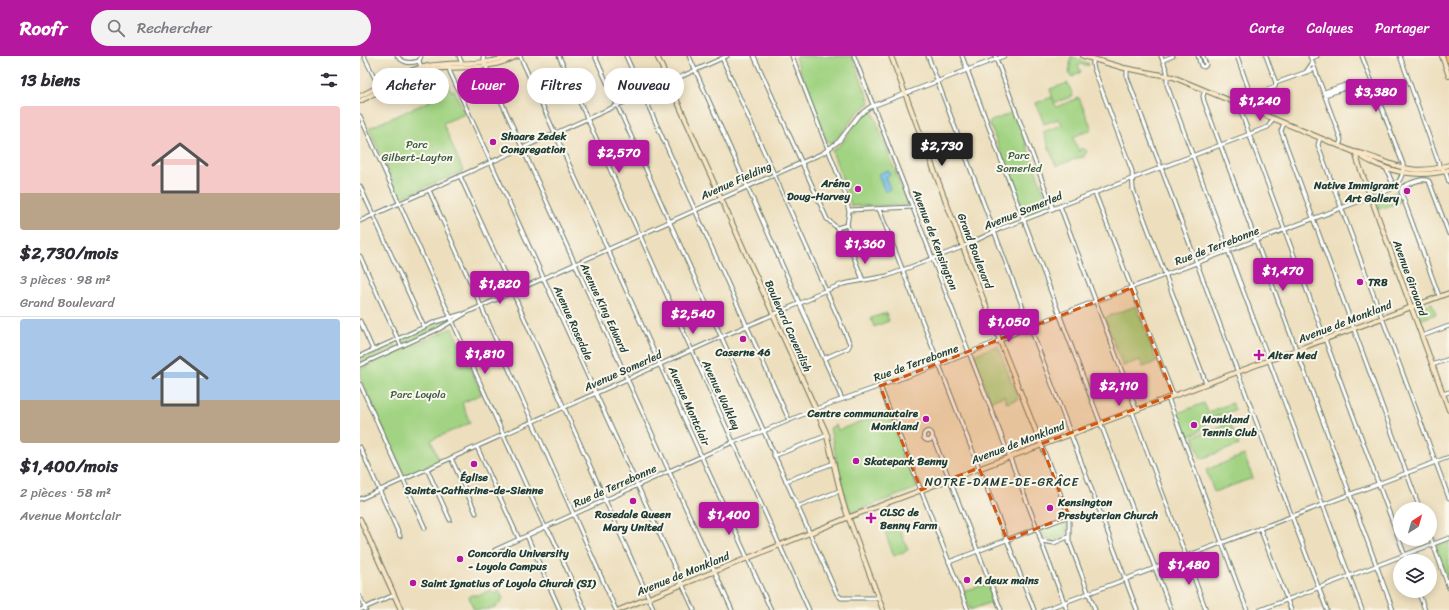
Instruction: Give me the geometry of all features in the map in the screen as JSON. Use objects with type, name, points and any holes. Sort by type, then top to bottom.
[{"type":"highway","points":[[1448,56],[1449,60]]},
{"type":"street","points":[[364,56],[372,72]]},
{"type":"street","points":[[397,56],[407,63],[419,61]]},
{"type":"street","points":[[421,56],[419,61],[422,68]]},
{"type":"street","points":[[459,56],[462,66]]},
{"type":"street","name":"Avenue King Edward","points":[[483,56],[574,264],[732,610]]},
{"type":"street","points":[[486,65],[508,56]]},
{"type":"street","points":[[424,68],[432,65],[462,66],[502,63],[517,56]]},
{"type":"street","name":"Avenue Montclair","points":[[520,56],[771,610]]},
{"type":"street","name":"Avenue Walkley","points":[[559,56],[809,610]]},
{"type":"street","points":[[595,56],[838,596],[842,598],[878,598]]},
{"type":"street","points":[[626,56],[631,68]]},
{"type":"street","name":"Boulevard Cavendish","points":[[657,56],[663,68]]},
{"type":"street","points":[[689,56],[842,399]]},
{"type":"street","points":[[684,75],[727,56]]},
{"type":"street","points":[[754,56],[827,219],[837,228],[845,249],[853,256],[863,280]]},
{"type":"street","points":[[792,56],[845,193],[849,210],[847,225],[855,246],[853,256]]},
{"type":"street","name":"Avenue de Kensington","points":[[854,56],[1010,456],[1067,610]]},
{"type":"street","name":"Grand Boulevard","points":[[891,56],[1069,516],[1068,537],[1095,610]]},
{"type":"street","points":[[928,56],[1137,610]]},
{"type":"street","points":[[962,56],[1171,610]]},
{"type":"street","name":"Avenue Fielding","points":[[360,365],[436,331],[466,313],[513,291],[828,150],[842,137],[860,114],[874,105],[967,70],[996,57],[1004,56]]},
{"type":"street","points":[[1083,56],[1093,60],[1167,76],[1205,90],[1356,153],[1363,158],[1386,168],[1424,174],[1447,171]]},
{"type":"street","points":[[1173,56],[1162,58],[1167,70],[1167,85],[1362,610]]},
{"type":"street","points":[[1198,56],[1201,66],[1204,67],[1206,65],[1203,56]]},
{"type":"street","points":[[1237,56],[1252,96],[1254,104],[1253,110]]},
{"type":"street","points":[[1266,56],[1276,84]]},
{"type":"street","points":[[1306,72],[1311,59],[1317,56]]},
{"type":"street","points":[[1362,56],[1402,161],[1403,171],[1400,180],[1394,187],[1386,168]]},
{"type":"street","points":[[1400,56],[1441,167],[1447,171],[1449,182]]},
{"type":"street","points":[[1442,56],[1449,76]]},
{"type":"street","points":[[996,57],[1053,208]]},
{"type":"street","points":[[722,58],[850,344],[850,346],[825,358]]},
{"type":"street","points":[[1311,59],[1341,138],[1339,146]]},
{"type":"street","points":[[1093,60],[1092,64],[1129,163],[1133,189],[1167,274],[1206,384]]},
{"type":"street","name":"Avenue Rosedale","points":[[448,66],[490,162],[694,610]]},
{"type":"street","points":[[1127,68],[1128,78],[1327,610]]},
{"type":"street","points":[[1252,96],[1276,87],[1276,84],[1315,69]]},
{"type":"street","points":[[1345,85],[1347,86],[1346,88],[1324,94],[1345,85]]},
{"type":"street","points":[[1205,90],[1203,97],[1393,610]]},
{"type":"street","points":[[360,96],[372,92]]},
{"type":"street","points":[[360,101],[372,94]]},
{"type":"street","points":[[648,104],[789,420]]},
{"type":"street","name":"Boulevard Cavendish","points":[[679,104],[828,435],[839,491],[883,610]]},
{"type":"street","points":[[360,221],[617,105]]},
{"type":"street","points":[[1242,106],[1240,111],[1404,554]]},
{"type":"street","points":[[360,116],[503,435],[585,610]]},
{"type":"street","name":"Avenue Somerled","points":[[360,499],[826,291],[843,284],[887,276],[933,259],[994,231],[1269,127],[1273,118]]},
{"type":"street","points":[[1284,123],[1281,131],[1417,502]]},
{"type":"street","points":[[1320,138],[1318,145],[1449,498]]},
{"type":"street","points":[[1356,153],[1364,154],[1403,171],[1449,165]]},
{"type":"street","name":"Avenue Girouard","points":[[1356,153],[1357,160],[1449,410]]},
{"type":"street","points":[[460,176],[513,291],[654,610]]},
{"type":"street","points":[[1439,296],[1401,189],[1404,186],[1419,181],[1428,180],[1449,234]]},
{"type":"street","points":[[360,186],[424,327]]},
{"type":"street","name":"Rue de Terrebonne","points":[[495,550],[733,442],[816,408],[938,365],[1000,341],[1030,326],[1371,198],[1394,187]]},
{"type":"street","points":[[429,190],[616,610]]},
{"type":"street","points":[[1096,193],[1173,396]]},
{"type":"street","points":[[1060,206],[1096,301],[1185,556],[1206,610]]},
{"type":"street","points":[[849,210],[913,207]]},
{"type":"street","points":[[879,209],[938,365],[1034,610]]},
{"type":"street","points":[[837,228],[847,225]]},
{"type":"street","points":[[360,256],[401,346]]},
{"type":"street","name":"Avenue de Monkland","points":[[619,610],[809,532],[1070,433],[1449,293]]},
{"type":"street","name":"Avenue Fielding","points":[[360,356],[424,327],[450,317],[466,313]]},
{"type":"street","points":[[360,321],[373,350]]},
{"type":"street","points":[[1422,336],[1449,326]]},
{"type":"street","points":[[1432,365],[1449,359]]},
{"type":"street","points":[[360,384],[425,528]]},
{"type":"street","points":[[880,386],[968,610]]},
{"type":"street","points":[[1443,394],[1449,392]]},
{"type":"street","points":[[1168,398],[1247,610]]},
{"type":"street","points":[[774,456],[828,435]]},
{"type":"street","points":[[932,438],[1001,610]]},
{"type":"street","points":[[360,447],[400,536]]},
{"type":"street","points":[[477,447],[519,539]]},
{"type":"street","points":[[1044,610],[1449,457]]},
{"type":"street","points":[[452,458],[476,513]]},
{"type":"street","points":[[786,481],[834,463]]},
{"type":"street","points":[[427,469],[450,520]]},
{"type":"street","points":[[798,507],[839,491]]},
{"type":"street","points":[[949,562],[1069,516]]},
{"type":"street","points":[[360,519],[401,610]]},
{"type":"street","points":[[1260,528],[1291,610]]},
{"type":"street","points":[[527,536],[560,610]]},
{"type":"street","points":[[1042,541],[1054,543],[1068,537]]},
{"type":"street","points":[[1437,542],[1449,538]]},
{"type":"street","points":[[1410,554],[1428,546]]},
{"type":"street","points":[[1434,546],[1449,588]]},
{"type":"street","points":[[1260,610],[1393,560]]},
{"type":"street","points":[[360,610],[366,609],[394,595]]},
{"type":"street","points":[[360,597],[366,609]]},
{"type":"street","points":[[1421,598],[1425,610]]},
{"type":"highlighted area","points":[[1131,288],[1173,395],[1041,444],[1069,516],[1007,540],[979,468],[921,490],[880,386]]},
{"type":"green space","points":[[852,56],[870,103],[858,112],[841,134],[831,143],[827,141],[795,57]]},
{"type":"green space","points":[[1071,56],[1089,64],[1084,66],[1083,64],[1078,65],[1081,72],[1074,75],[1074,77],[1069,75]]},
{"type":"green space","points":[[1068,83],[1073,96],[1054,103],[1050,89]]},
{"type":"green space","name":"Parc Gilbert-Layton","points":[[449,87],[451,91],[454,90],[457,97],[457,104],[460,104],[465,114],[443,123],[463,171],[400,198],[369,128],[423,104],[449,104]]},
{"type":"green space","points":[[1052,97],[1056,107],[1079,98],[1092,129],[1073,137],[1079,152],[1081,148],[1087,151],[1083,158],[1081,157],[1056,166],[1043,132],[1062,125],[1059,119],[1044,124],[1036,103]]},
{"type":"green space","points":[[869,111],[873,112],[908,205],[851,206],[832,151],[843,142],[859,120]]},
{"type":"green space","name":"Parc Somerled","points":[[1014,112],[1049,206],[1026,216],[989,122]]},
{"type":"green space","points":[[1397,191],[1401,202],[1379,209],[1377,200]]},
{"type":"green space","points":[[845,228],[853,247],[851,250],[848,249],[841,232]]},
{"type":"green space","points":[[1432,303],[1436,314],[1420,320],[1416,309]]},
{"type":"green space","points":[[1136,306],[1157,362],[1143,367],[1140,360],[1123,366],[1104,318]]},
{"type":"green space","points":[[886,313],[889,321],[874,327],[871,318]]},
{"type":"green space","points":[[447,319],[448,322],[425,334],[423,330],[425,335],[405,343],[402,338]]},
{"type":"green space","name":"Parc Loyola","points":[[452,328],[482,394],[462,403],[470,423],[431,440],[439,461],[405,476],[360,377],[360,369]]},
{"type":"green space","points":[[394,342],[396,347],[360,364],[360,357]]},
{"type":"green space","points":[[998,346],[1018,399],[1007,403],[1004,396],[991,401],[973,357],[976,354]]},
{"type":"green space","name":"Monkland Tennis Club","points":[[1204,403],[1208,412],[1232,403],[1235,410],[1211,418],[1199,432],[1187,436],[1178,413]]},
{"type":"green space","points":[[888,412],[917,488],[851,513],[842,487],[830,428],[836,425],[838,430]]},
{"type":"green space","points":[[1230,423],[1239,445],[1201,459],[1193,437]]},
{"type":"green space","points":[[1244,455],[1253,478],[1214,492],[1206,470]]},
{"type":"green space","points":[[1062,521],[1067,523],[1066,536],[1052,541],[1044,539],[1041,529]]},
{"type":"green space","points":[[899,528],[908,550],[894,556],[885,533]]},
{"type":"green space","points":[[1449,541],[1449,582],[1436,547]]},
{"type":"green space","points":[[988,584],[994,601],[970,610],[963,591]]},
{"type":"green space","points":[[490,590],[493,594],[500,591],[503,598],[501,602],[495,607],[483,610],[474,610],[469,597],[472,595],[480,595]]},
{"type":"water","points":[[888,170],[890,175],[886,177],[890,190],[885,192],[878,174]]},
{"type":"place","name":"Shaare Zedek Congregation","points":[[493,142]]},
{"type":"place","name":"Aréna Doug-Harvey","points":[[858,189]]},
{"type":"place","name":"Native Immigrant Art Gallery","points":[[1407,191]]},
{"type":"place","name":"TRB","points":[[1360,282]]},
{"type":"place","name":"Caserne 46","points":[[743,339]]},
{"type":"place","name":"Alter Med","points":[[1259,355]]},
{"type":"place","name":"Centre communautaire Monkland","points":[[926,419]]},
{"type":"place","name":"Monkland Tennis Club","points":[[1194,425]]},
{"type":"place","name":"Skatepark Benny","points":[[856,461]]},
{"type":"place","name":"Église Sainte-Catherine-de-Sienne","points":[[474,464]]},
{"type":"place","name":"Rosedale Queen Mary United","points":[[633,501]]},
{"type":"place","name":"Kensington Presbyterian Church","points":[[1050,508]]},
{"type":"place","name":"CLSC de Benny Farm","points":[[871,518]]},
{"type":"place","name":"Concordia University - Loyola Campus","points":[[460,559]]},
{"type":"place","name":"A deux mains","points":[[967,580]]},
{"type":"place","name":"Saint Ignatius of Loyola Church (SI)","points":[[413,583]]},
{"type":"district","name":"NOTRE-DAME-DE-GRÂCE","points":[[1002,482]]}]
